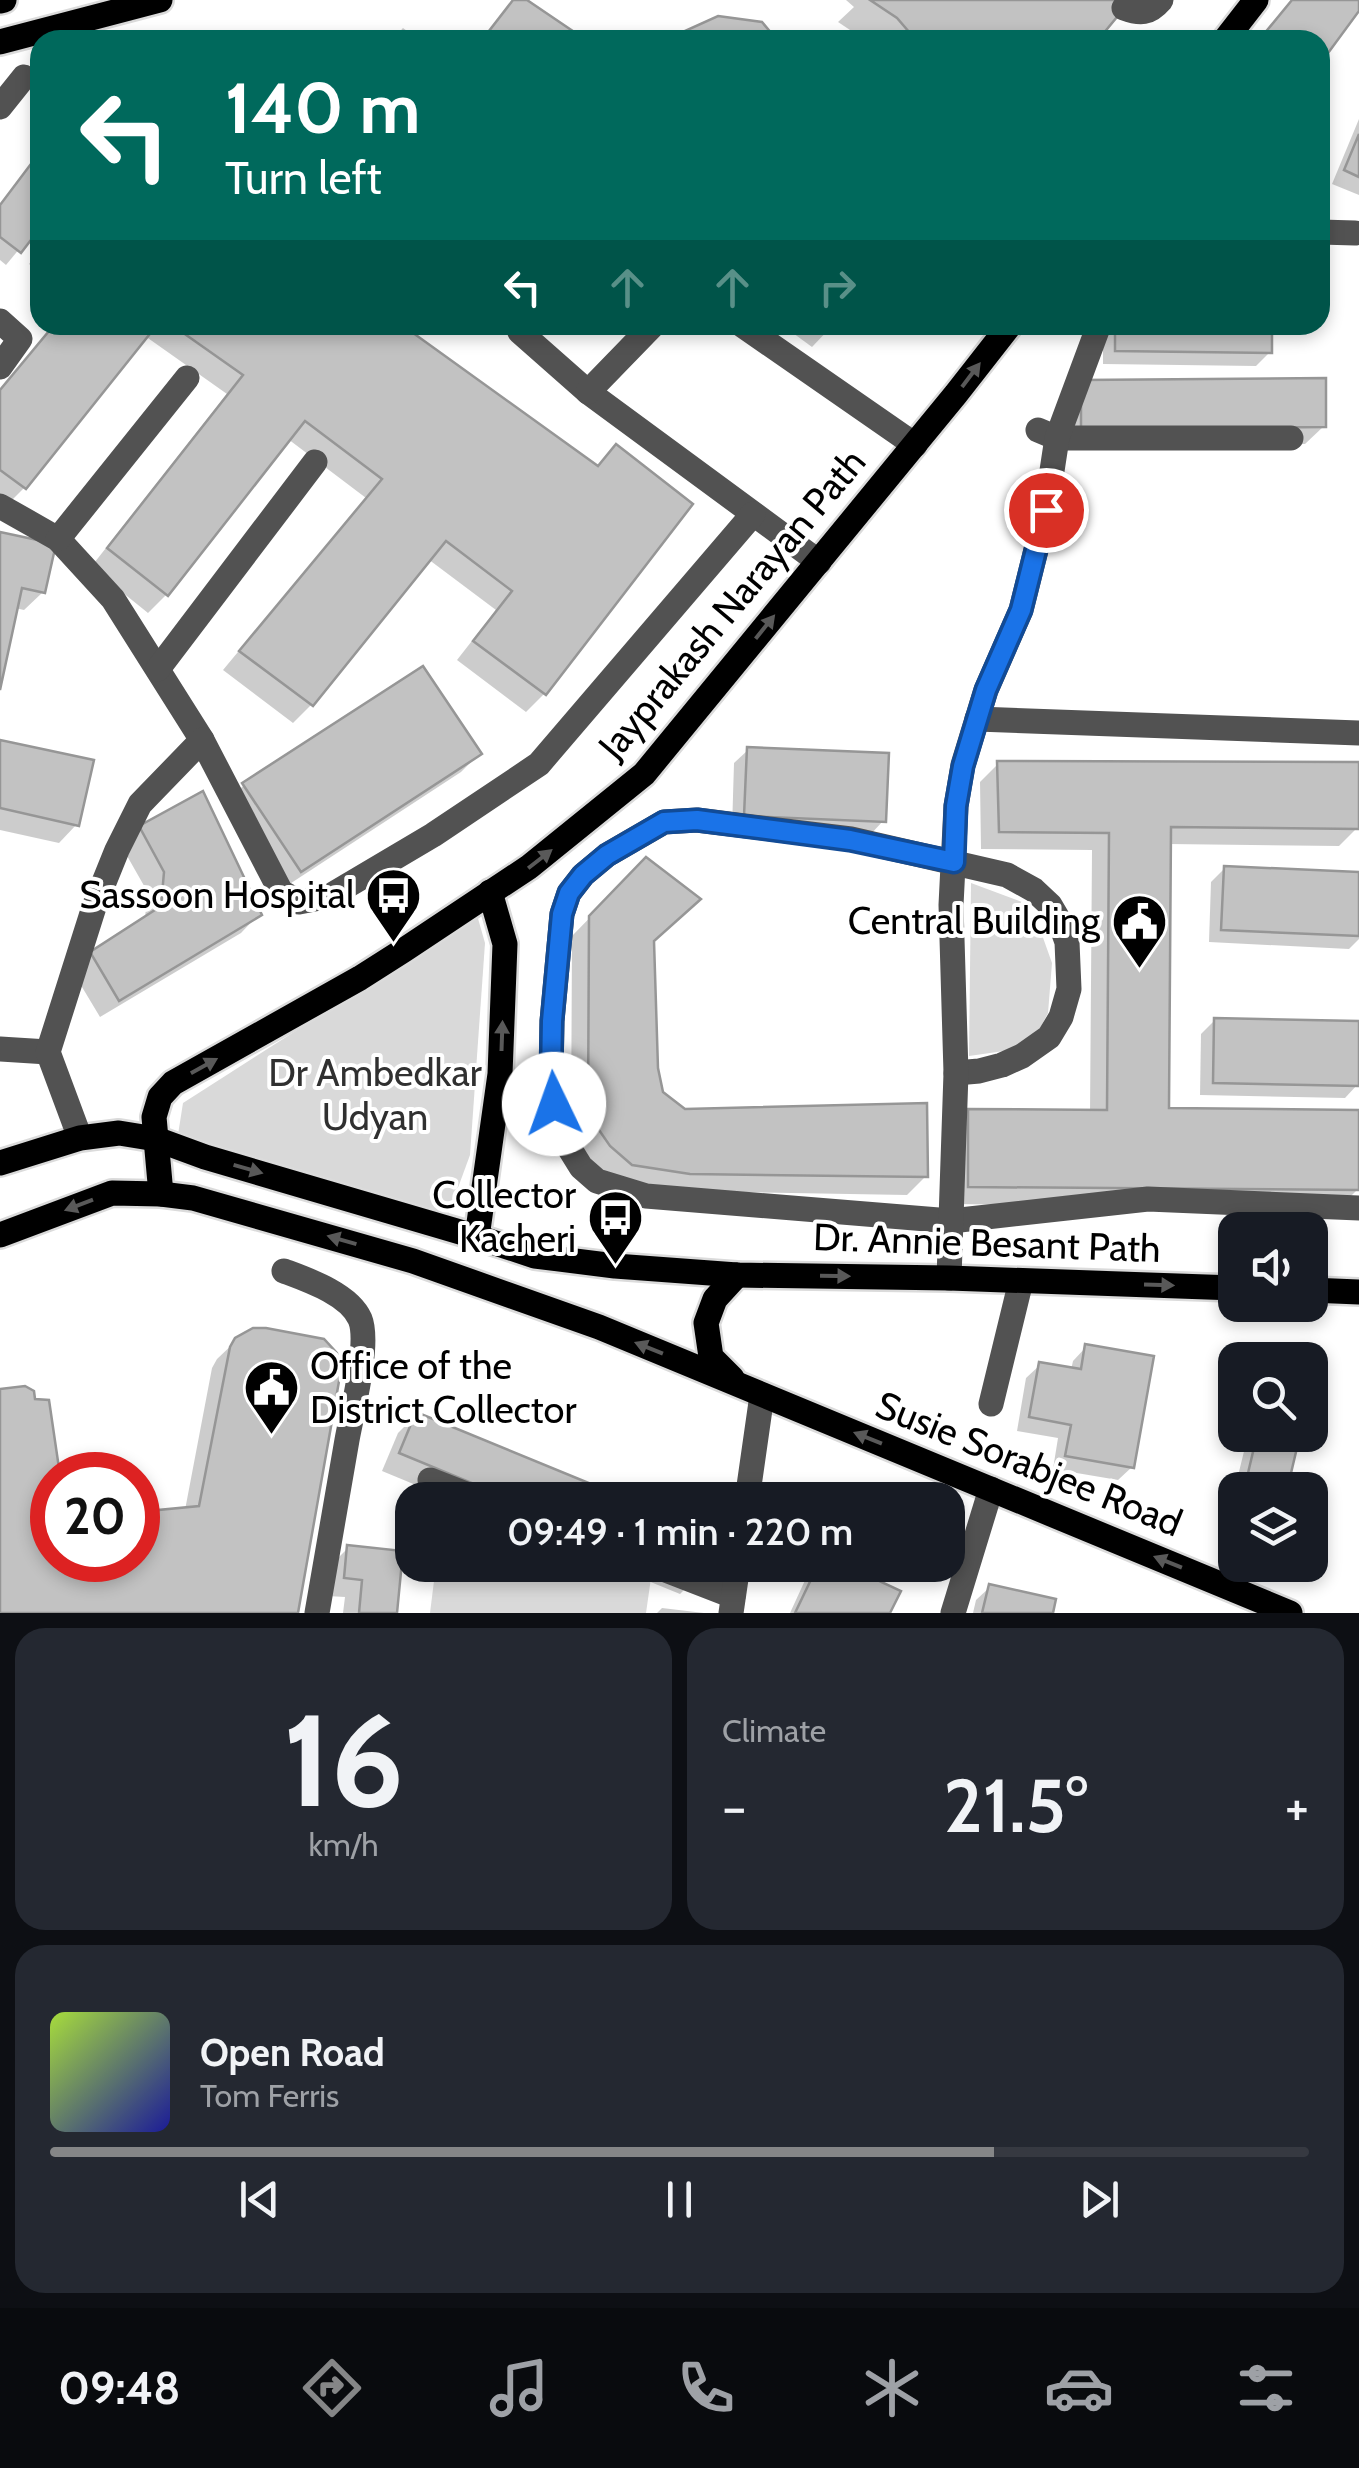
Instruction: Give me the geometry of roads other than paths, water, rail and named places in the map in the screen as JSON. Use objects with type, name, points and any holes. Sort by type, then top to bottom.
[{"type":"main road","points":[[46,30],[160,0]]},
{"type":"main road","points":[[1234,30],[1256,0]]},
{"type":"main road","points":[[0,42],[30,34]]},
{"type":"main road","name":"Jayprakash Narayan Path","points":[[161,1194],[154,1116],[160,1096],[172,1083],[360,978],[530,867],[644,774],[1002,335]]},
{"type":"main road","points":[[476,1236],[500,1074],[505,944],[490,892]]},
{"type":"main road","name":"Dr. Annie Besant Path","points":[[0,1163],[80,1138],[119,1133],[156,1139],[535,1256],[737,1275],[1218,1287]]},
{"type":"main road","name":"Susie Sorabjee Road","points":[[0,1235],[112,1193],[161,1194],[194,1198],[414,1260],[599,1328],[1290,1613]]},
{"type":"main road","points":[[737,1275],[715,1298],[706,1324],[712,1358],[751,1390]]},
{"type":"main road","points":[[1328,1291],[1359,1292]]},
{"type":"lane","points":[[1124,8],[1139,14],[1153,9],[1161,0]]},
{"type":"lane","points":[[0,108],[24,77]]},
{"type":"lane","points":[[1330,232],[1355,233]]},
{"type":"lane","points":[[0,320],[20,339],[0,367]]},
{"type":"lane","points":[[523,335],[588,392],[819,562]]},
{"type":"lane","points":[[588,392],[643,335]]},
{"type":"lane","points":[[756,335],[915,445]]},
{"type":"lane","points":[[949,1278],[956,1072],[951,906],[958,792],[986,690],[1021,610],[1046,510],[1048,434],[1093,335]]},
{"type":"lane","points":[[58,539],[187,378]]},
{"type":"lane","points":[[1048,434],[1292,438]]},
{"type":"lane","points":[[158,670],[315,462]]},
{"type":"lane","points":[[0,506],[58,539],[113,599],[202,740],[281,892],[298,902],[330,896],[539,764],[753,514]]},
{"type":"lane","points":[[977,719],[1359,733]]},
{"type":"lane","points":[[80,1138],[48,1052],[94,907],[117,850],[140,804],[202,740]]},
{"type":"lane","points":[[956,1072],[1002,1065],[1049,1037],[1069,989],[1068,942],[1060,922],[1034,890],[1007,875],[850,840],[697,820],[664,822],[607,855],[569,893],[560,932],[551,1076],[554,1104],[568,1146],[596,1181],[646,1196],[951,1221],[1148,1199],[1359,1208]]},
{"type":"lane","points":[[0,1050],[48,1052]]},
{"type":"lane","points":[[284,1271],[324,1286],[358,1315],[363,1332],[317,1613]]},
{"type":"lane","points":[[992,1404],[1021,1280]]},
{"type":"lane","points":[[748,1482],[751,1390]]},
{"type":"lane","points":[[430,1480],[435,1482]]},
{"type":"lane","points":[[954,1613],[990,1489]]},
{"type":"lane","points":[[687,1582],[732,1604]]},
{"type":"place","name":"Sassoon Hospital","points":[[394,944]]},
{"type":"place","name":"Central Building","points":[[1139,970]]},
{"type":"place","name":"Collector Kacheri","points":[[615,1266]]},
{"type":"place","name":"Office of the District Collector","points":[[271,1437]]},
{"type":"park label","name":"Dr Ambedkar Udyan","points":[[375,1095]]}]
